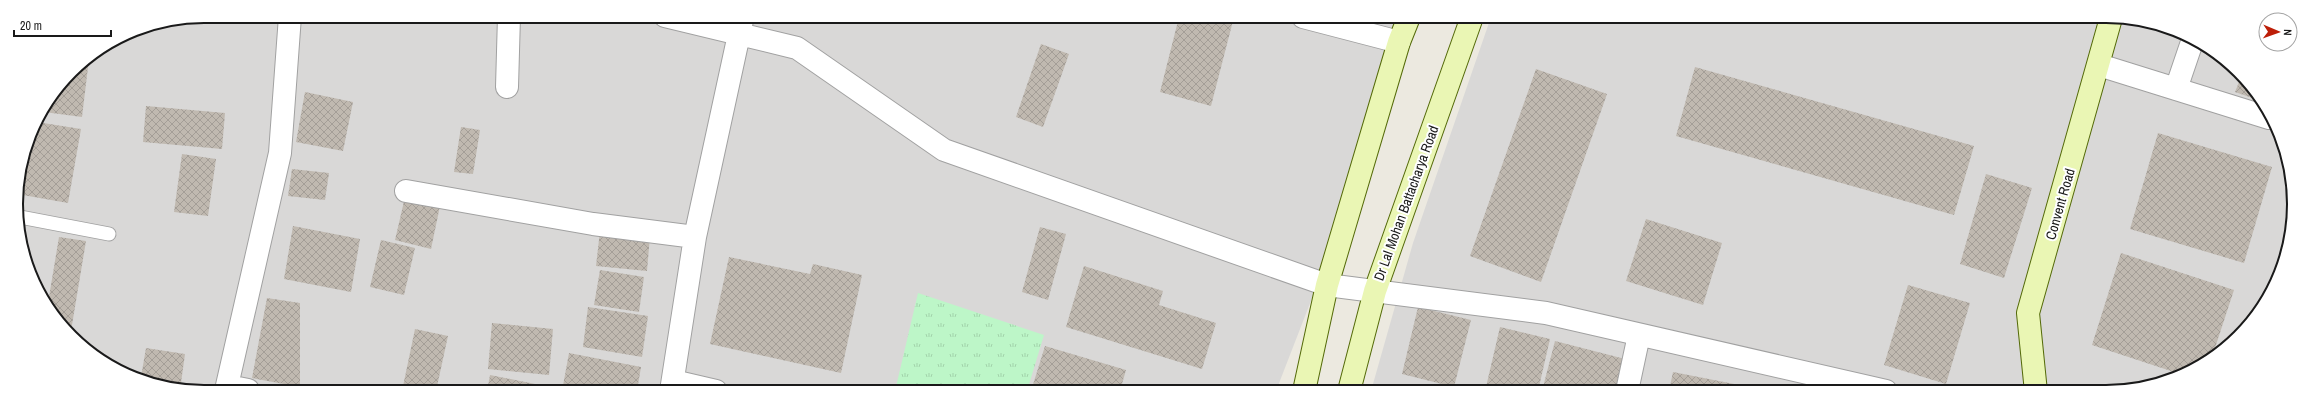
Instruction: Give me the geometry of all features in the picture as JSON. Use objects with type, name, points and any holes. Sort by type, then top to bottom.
[{"type":"main road","points":[[1305,385],[1327,285],[1399,42],[1407,23]]},
{"type":"main road","name":"Dr Lal Mohan Battacharya Road","points":[[1351,385],[1375,291],[1470,23]]},
{"type":"main road","name":"Convent Road","points":[[2035,385],[2028,313],[2110,23]]},
{"type":"street","points":[[235,385],[280,153],[289,23]]},
{"type":"street","points":[[506,87],[509,23]]},
{"type":"street","points":[[725,23],[742,25],[797,48],[944,150],[1327,285],[1546,313],[1640,335],[1831,385]]},
{"type":"street","points":[[1326,23],[1399,42]]},
{"type":"street","points":[[672,385],[695,237],[742,25]]},
{"type":"street","points":[[2176,88],[2191,45]]},
{"type":"street","points":[[2099,65],[2264,116]]},
{"type":"street","points":[[406,192],[593,224],[695,237]]},
{"type":"street","points":[[1628,385],[1640,335]]},
{"type":"lane","points":[[23,218],[109,234]]},
{"type":"shaded area","points":[[192,23],[1419,23],[1278,385],[192,385],[169,382],[135,371],[113,361],[94,348],[76,332],[60,314],[47,294],[37,273],[26,239],[23,216],[23,192],[26,169],[37,135],[47,113],[60,94],[76,76],[94,60],[113,47],[135,37],[169,26]]},
{"type":"shaded area","points":[[1489,23],[2118,23],[2141,26],[2175,37],[2196,47],[2216,60],[2234,76],[2250,94],[2263,114],[2273,135],[2284,169],[2287,192],[2287,216],[2281,251],[2268,284],[2250,314],[2234,332],[2216,348],[2196,361],[2153,379],[2118,385],[1373,385],[1413,243]]},
{"type":"green space","points":[[918,293],[1044,335],[1029,385],[896,385]]},
{"type":"building","points":[[1177,23],[1232,23],[1211,106],[1160,92]]},
{"type":"building","points":[[1041,44],[1069,54],[1043,127],[1016,117]]},
{"type":"building","points":[[88,65],[82,117],[47,112],[60,94]]},
{"type":"building","points":[[1695,67],[1974,146],[1954,215],[1676,136]]},
{"type":"building","points":[[1536,69],[1607,94],[1541,282],[1470,256]]},
{"type":"building","points":[[2239,82],[2253,98],[2235,92]]},
{"type":"building","points":[[305,92],[353,102],[343,151],[296,142]]},
{"type":"building","points":[[146,106],[225,113],[222,149],[143,142]]},
{"type":"building","points":[[43,123],[81,129],[68,203],[23,195],[29,157]]},
{"type":"building","points":[[461,127],[480,130],[473,174],[454,172]]},
{"type":"building","points":[[2158,133],[2272,167],[2244,263],[2130,229]]},
{"type":"building","points":[[182,154],[216,159],[208,216],[174,212]]},
{"type":"building","points":[[292,169],[329,173],[325,200],[288,196]]},
{"type":"building","points":[[1986,174],[2032,188],[2004,278],[1960,264]]},
{"type":"building","points":[[405,197],[440,206],[431,249],[395,240]]},
{"type":"building","points":[[1646,219],[1722,243],[1703,305],[1626,281]]},
{"type":"building","points":[[293,226],[360,239],[351,292],[284,279]]},
{"type":"building","points":[[1040,227],[1066,234],[1048,300],[1022,292]]},
{"type":"building","points":[[600,231],[650,236],[647,271],[596,266]]},
{"type":"building","points":[[59,237],[86,241],[72,327],[60,314],[49,297]]},
{"type":"building","points":[[381,240],[415,248],[404,295],[370,287]]},
{"type":"building","points":[[2121,253],[2234,290],[2215,349],[2196,361],[2175,371],[2173,372],[2092,345]]},
{"type":"building","points":[[729,257],[810,274],[813,264],[862,275],[841,373],[710,344]]},
{"type":"building","points":[[1084,266],[1163,291],[1159,305],[1216,323],[1202,369],[1066,327]]},
{"type":"building","points":[[600,270],[644,277],[639,312],[594,305]]},
{"type":"building","points":[[1908,285],[1970,303],[1946,384],[1884,365]]},
{"type":"building","points":[[267,298],[300,303],[300,385],[289,385],[252,378]]},
{"type":"building","points":[[588,307],[648,316],[642,357],[583,347]]},
{"type":"building","points":[[1418,307],[1471,320],[1455,385],[1446,385],[1402,374]]},
{"type":"building","points":[[492,323],[553,329],[549,375],[488,369]]},
{"type":"building","points":[[1500,327],[1550,339],[1539,385],[1486,385]]},
{"type":"building","points":[[415,329],[448,336],[437,385],[403,385]]},
{"type":"building","points":[[1555,341],[1629,360],[1623,385],[1544,385]]},
{"type":"building","points":[[1045,346],[1126,370],[1122,385],[1033,385]]},
{"type":"building","points":[[146,348],[185,354],[181,383],[169,382],[142,373]]},
{"type":"building","points":[[569,353],[641,367],[638,385],[563,385]]},
{"type":"building","points":[[1673,372],[1739,385],[1670,385]]},
{"type":"building","points":[[490,375],[540,385],[488,385]]}]
